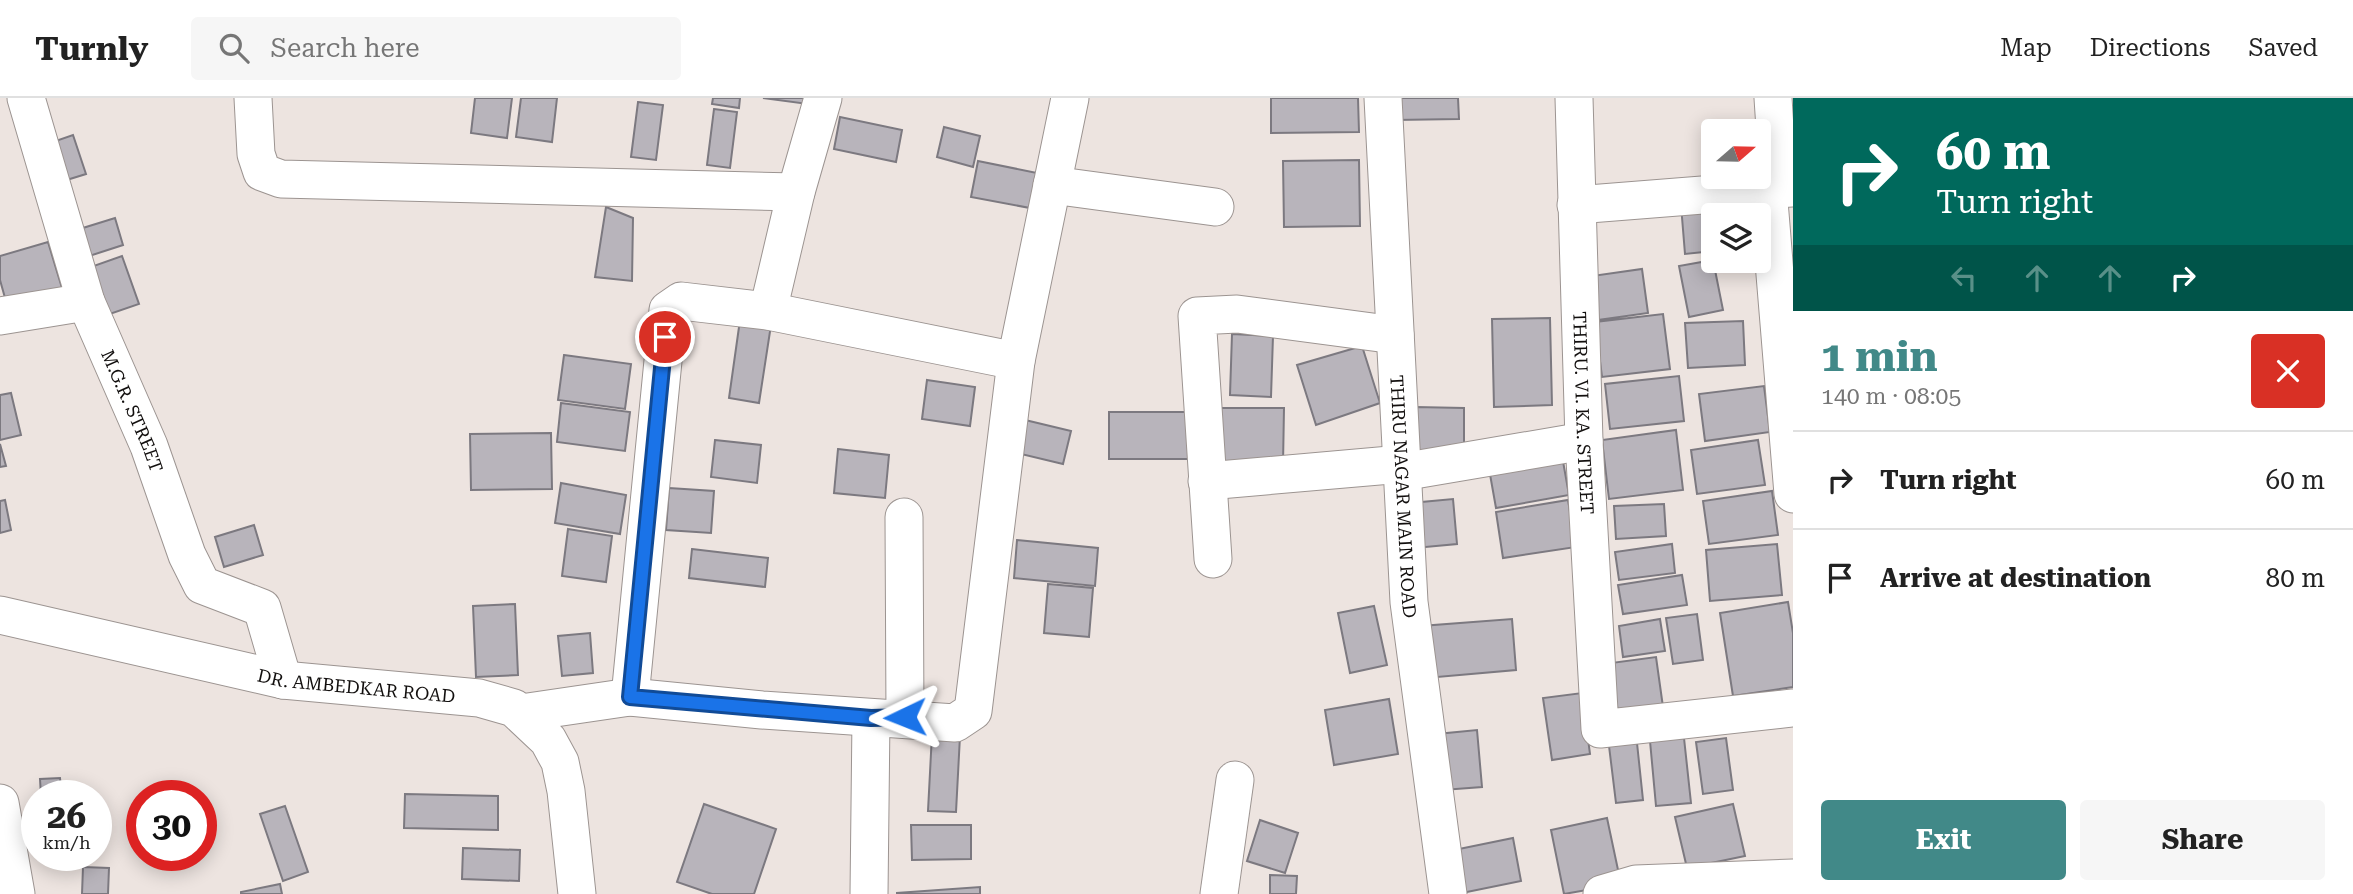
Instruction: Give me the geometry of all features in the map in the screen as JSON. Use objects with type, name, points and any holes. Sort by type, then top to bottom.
[{"type":"street","points":[[253,98],[256,154],[262,172],[281,179],[796,192]]},
{"type":"street","points":[[768,311],[796,192],[823,98]]},
{"type":"street","points":[[521,713],[630,697],[955,723],[973,711],[1016,362],[1070,98]]},
{"type":"street","name":"THIRU NAGAR MAIN ROAD","points":[[1383,98],[1409,602],[1448,894]]},
{"type":"street","name":"THIRU. VI. KA. STREET","points":[[1574,98],[1584,441],[1600,729],[1793,708]]},
{"type":"street","points":[[1773,98],[1780,189],[1793,494]]},
{"type":"street","name":"M.G.R. STREET","points":[[18,102],[86,302],[149,446],[187,555],[202,585],[262,608],[283,680]]},
{"type":"street","points":[[1052,185],[1215,207]]},
{"type":"street","points":[[1576,205],[1780,189]]},
{"type":"street","points":[[630,697],[668,310],[681,301],[768,311],[1016,362]]},
{"type":"street","points":[[0,316],[86,302]]},
{"type":"street","points":[[1213,559],[1196,316],[1237,314],[1395,335]]},
{"type":"street","points":[[1207,481],[1402,468],[1584,441]]},
{"type":"street","points":[[869,894],[888,718],[904,517]]},
{"type":"street","name":"DR. AMBEDKAR ROAD","points":[[0,615],[283,680],[479,698],[521,713],[548,740],[560,762],[566,791],[577,894]]},
{"type":"street","points":[[1219,894],[1235,780]]},
{"type":"street","points":[[0,803],[16,894]]},
{"type":"street","points":[[1602,894],[1636,884],[1793,878]]},
{"type":"building","points":[[475,98],[512,98],[507,138],[471,133]]},
{"type":"building","points":[[521,98],[557,98],[552,142],[516,137]]},
{"type":"building","points":[[713,98],[740,98],[739,108],[712,104]]},
{"type":"building","points":[[763,98],[816,98],[815,105]]},
{"type":"building","points":[[1271,98],[1358,98],[1359,132],[1271,133]]},
{"type":"building","points":[[1395,98],[1458,98],[1459,119],[1395,120]]},
{"type":"building","points":[[638,102],[663,105],[656,160],[631,157]]},
{"type":"building","points":[[714,109],[737,112],[730,168],[707,165]]},
{"type":"building","points":[[840,117],[902,130],[896,162],[834,149]]},
{"type":"building","points":[[944,127],[980,136],[973,167],[937,157]]},
{"type":"building","points":[[73,135],[86,174],[57,183],[44,145]]},
{"type":"building","points":[[1359,160],[1360,226],[1284,227],[1283,161]]},
{"type":"building","points":[[978,161],[1037,173],[1030,208],[971,197]]},
{"type":"building","points":[[1746,199],[1746,203],[1703,203]]},
{"type":"building","points":[[1701,203],[1701,252],[1685,254],[1681,205]]},
{"type":"building","points":[[606,207],[633,218],[632,281],[595,277]]},
{"type":"building","points":[[115,218],[123,245],[80,259],[70,232]]},
{"type":"building","points":[[48,242],[62,288],[7,305],[0,280],[0,256]]},
{"type":"building","points":[[122,256],[139,304],[101,317],[85,269]]},
{"type":"building","points":[[1701,262],[1701,273],[1716,273],[1723,310],[1689,317],[1679,266]]},
{"type":"building","points":[[1642,269],[1648,313],[1598,320],[1592,276]]},
{"type":"building","points":[[1663,314],[1670,369],[1602,377],[1595,322]]},
{"type":"building","points":[[1550,318],[1552,405],[1494,407],[1492,319]]},
{"type":"building","points":[[740,320],[771,325],[759,403],[729,398]]},
{"type":"building","points":[[1743,321],[1745,365],[1688,368],[1685,323]]},
{"type":"building","points":[[1232,334],[1273,336],[1271,397],[1230,395]]},
{"type":"building","points":[[1362,346],[1380,403],[1316,425],[1297,365]]},
{"type":"building","points":[[564,355],[631,364],[625,409],[558,400]]},
{"type":"building","points":[[1679,376],[1684,421],[1610,429],[1605,384]]},
{"type":"building","points":[[927,380],[975,387],[970,426],[922,419]]},
{"type":"building","points":[[1764,386],[1770,432],[1705,441],[1699,394]]},
{"type":"building","points":[[11,393],[21,435],[0,440],[0,395]]},
{"type":"building","points":[[561,403],[630,412],[625,451],[557,442]]},
{"type":"building","points":[[1415,407],[1464,408],[1464,452],[1415,451]]},
{"type":"building","points":[[1216,408],[1284,408],[1283,465],[1216,465]]},
{"type":"building","points":[[1109,412],[1188,412],[1188,459],[1109,459]]},
{"type":"building","points":[[1021,419],[1071,431],[1063,464],[1013,452]]},
{"type":"building","points":[[1676,430],[1683,490],[1609,499],[1602,440]]},
{"type":"building","points":[[551,433],[552,489],[471,490],[470,434]]},
{"type":"building","points":[[715,440],[761,445],[757,483],[711,477]]},
{"type":"building","points":[[1758,440],[1765,485],[1697,494],[1691,450]]},
{"type":"building","points":[[0,444],[6,466],[0,467]]},
{"type":"building","points":[[838,449],[889,455],[885,498],[834,493]]},
{"type":"building","points":[[1561,450],[1569,495],[1496,508],[1488,463]]},
{"type":"building","points":[[561,483],[626,495],[620,534],[555,523]]},
{"type":"building","points":[[669,488],[714,491],[711,533],[666,530]]},
{"type":"building","points":[[1772,491],[1778,535],[1709,544],[1703,501]]},
{"type":"building","points":[[1453,499],[1457,544],[1415,548],[1411,503]]},
{"type":"building","points":[[5,500],[11,530],[0,533],[0,501]]},
{"type":"building","points":[[1568,500],[1576,547],[1503,558],[1496,512]]},
{"type":"building","points":[[1664,504],[1666,536],[1616,539],[1614,506]]},
{"type":"building","points":[[254,525],[263,555],[224,567],[215,537]]},
{"type":"building","points":[[568,529],[612,536],[606,582],[562,576]]},
{"type":"building","points":[[1017,540],[1098,548],[1095,586],[1014,578]]},
{"type":"building","points":[[1672,544],[1675,573],[1619,580],[1615,552]]},
{"type":"building","points":[[1777,544],[1782,595],[1710,601],[1706,550]]},
{"type":"building","points":[[692,549],[768,558],[765,587],[689,578]]},
{"type":"building","points":[[1682,575],[1687,605],[1623,614],[1618,585]]},
{"type":"building","points":[[1048,584],[1093,588],[1089,637],[1044,633]]},
{"type":"building","points":[[1788,602],[1793,633],[1793,687],[1733,696],[1720,613]]},
{"type":"building","points":[[515,604],[518,675],[476,677],[473,606]]},
{"type":"building","points":[[1374,606],[1387,665],[1350,673],[1338,613]]},
{"type":"building","points":[[1697,614],[1703,660],[1673,664],[1666,618]]},
{"type":"building","points":[[1512,619],[1516,670],[1426,678],[1421,626]]},
{"type":"building","points":[[1660,619],[1665,651],[1623,657],[1619,626]]},
{"type":"building","points":[[590,633],[593,673],[562,676],[558,636]]},
{"type":"building","points":[[1656,657],[1663,707],[1618,713],[1611,663]]},
{"type":"building","points":[[1582,693],[1590,754],[1552,760],[1543,698]]},
{"type":"building","points":[[1389,699],[1398,754],[1334,765],[1325,710]]},
{"type":"building","points":[[1477,730],[1482,787],[1443,790],[1437,734]]},
{"type":"building","points":[[932,734],[960,736],[956,812],[928,811]]},
{"type":"building","points":[[1684,738],[1691,803],[1656,806],[1650,741]]},
{"type":"building","points":[[1726,738],[1733,790],[1703,794],[1696,742]]},
{"type":"building","points":[[1637,743],[1643,800],[1616,803],[1609,746]]},
{"type":"building","points":[[405,794],[498,796],[498,830],[404,828]]},
{"type":"building","points":[[704,804],[776,829],[754,894],[712,894],[677,882]]},
{"type":"building","points":[[1733,804],[1745,856],[1687,868],[1675,817]]},
{"type":"building","points":[[285,806],[308,872],[283,881],[260,814]]},
{"type":"building","points":[[1607,818],[1621,884],[1564,894],[1551,830]]},
{"type":"building","points":[[1260,820],[1298,833],[1285,873],[1247,861]]},
{"type":"building","points":[[911,825],[971,825],[971,859],[912,860]]},
{"type":"building","points":[[1513,838],[1521,881],[1462,893],[1454,850]]},
{"type":"building","points":[[463,848],[520,850],[519,881],[462,879]]},
{"type":"building","points":[[83,871],[109,871],[108,894],[82,894]]},
{"type":"building","points":[[1270,875],[1297,876],[1296,894],[1270,894]]},
{"type":"building","points":[[280,884],[282,894],[241,894],[241,892]]},
{"type":"building","points":[[980,887],[980,894],[897,894],[897,893]]},
{"type":"route","points":[[665,337],[630,697],[871,718],[905,717]]}]
